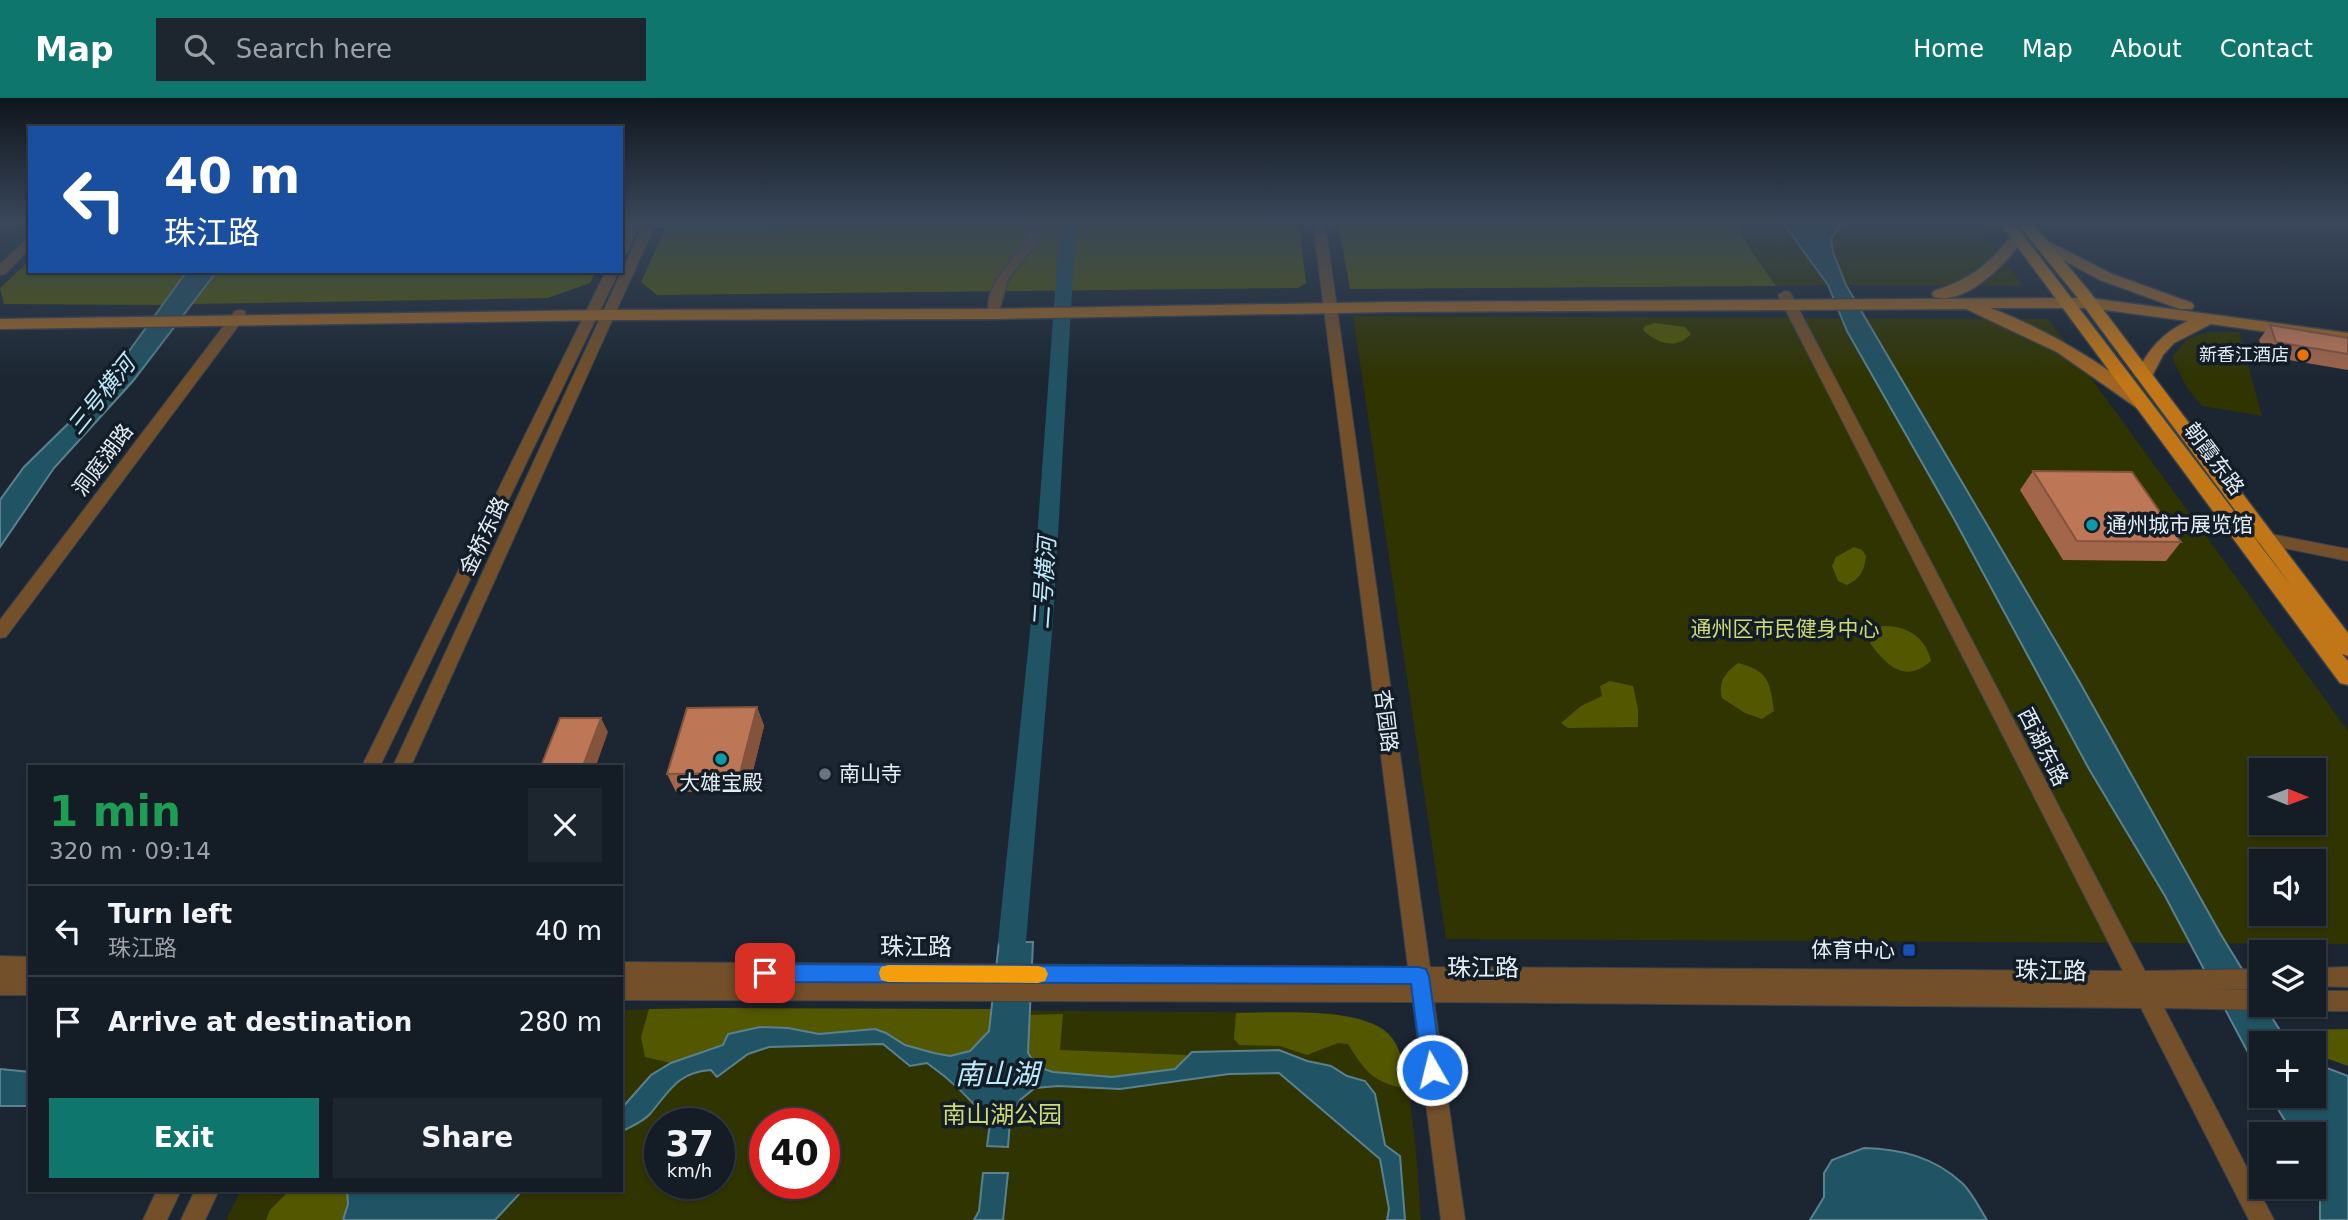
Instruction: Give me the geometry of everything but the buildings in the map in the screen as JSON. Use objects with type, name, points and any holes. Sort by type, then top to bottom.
[{"type":"main road","points":[[1948,298],[1984,275]]},
{"type":"main road","points":[[2057,275],[2075,298],[2348,338]]},
{"type":"main road","points":[[2061,275],[2075,298]]},
{"type":"main road","points":[[2105,275],[2191,308]]},
{"type":"main road","points":[[0,316],[237,318],[602,311],[1786,299],[1858,294],[1948,298],[2075,298],[2191,308],[2348,330]]},
{"type":"main road","points":[[1818,298],[1875,302],[1948,298],[2042,335],[2098,368],[2146,406]]},
{"type":"main road","name":"朝霞东路","points":[[2075,298],[2144,376],[2348,648]]},
{"type":"main road","name":"朝霞东路","points":[[2075,298],[2146,406],[2348,677]]},
{"type":"main road","points":[[0,324],[143,318]]},
{"type":"main road","points":[[2144,376],[2154,354],[2169,336],[2211,319]]},
{"type":"street","points":[[602,311],[612,275]]},
{"type":"street","points":[[602,311],[619,275]]},
{"type":"street","points":[[994,308],[998,286],[1005,275]]},
{"type":"street","name":"杏园路","points":[[1326,275],[1453,1220]]},
{"type":"street","name":"西湖东路","points":[[1786,299],[2262,1220]]},
{"type":"street","name":"金桥东路","points":[[372,765],[602,311]]},
{"type":"street","name":"金桥东路","points":[[402,765],[602,311]]},
{"type":"street","name":"洞庭湖路","points":[[0,632],[237,318]]},
{"type":"street","points":[[2243,535],[2348,555]]},
{"type":"street","points":[[0,966],[28,967]]},
{"type":"street","name":"珠江路","points":[[623,972],[983,983],[1421,985],[1850,994],[2142,989],[2200,979],[2249,979]]},
{"type":"street","points":[[2326,978],[2348,977]]},
{"type":"street","name":"珠江路","points":[[623,990],[983,983]]},
{"type":"street","points":[[0,985],[28,985]]},
{"type":"street","name":"珠江路","points":[[2142,989],[2212,999],[2249,1000]]},
{"type":"street","points":[[2326,1001],[2348,1001]]},
{"type":"street","points":[[155,1220],[168,1192]]},
{"type":"street","points":[[193,1220],[206,1192]]},
{"type":"green space","points":[[1769,275],[1821,275],[1828,285],[1776,286]]},
{"type":"green space","points":[[1842,275],[2015,275],[2023,286],[1846,285]]},
{"type":"green space","name":"通州区市民健身中心","points":[[1353,316],[2048,319],[2348,731],[2348,944],[2326,944],[2326,940],[2249,940],[2249,943],[1446,939]]},
{"type":"green space","points":[[2208,332],[2239,332],[2262,416],[2202,406],[2187,388],[2172,357],[2187,339]]},
{"type":"green space","name":"南山湖公园","points":[[719,1008],[1330,1013],[1353,1018],[1382,1031],[1397,1048],[1409,1094],[1421,1220],[226,1220],[240,1192],[623,1192],[623,1010]]},
{"type":"shaded area","points":[[14,275],[184,275],[162,305],[4,304],[0,288]]},
{"type":"shaded area","points":[[213,275],[594,275],[590,283],[548,298],[190,304]]},
{"type":"shaded area","points":[[644,275],[1305,275],[1306,283],[1298,288],[657,295],[641,282]]},
{"type":"shaded area","points":[[1348,275],[1769,275],[1776,286],[1350,289]]},
{"type":"shaded area","points":[[1655,323],[1685,327],[1691,334],[1679,342],[1661,342],[1643,330],[1645,326]]},
{"type":"shaded area","points":[[1854,547],[1862,550],[1866,556],[1859,577],[1847,585],[1838,581],[1832,566],[1836,557]]},
{"type":"shaded area","points":[[1882,626],[1907,630],[1914,634],[1925,645],[1931,661],[1913,671],[1897,669],[1890,665],[1870,643]]},
{"type":"shaded area","points":[[1738,663],[1762,674],[1769,685],[1774,711],[1762,719],[1745,713],[1722,698],[1724,678]]},
{"type":"shaded area","points":[[1610,681],[1633,686],[1638,709],[1638,727],[1568,728],[1561,723],[1581,706],[1602,696],[1600,686]]},
{"type":"shaded area","points":[[649,1009],[992,1009],[989,1031],[970,1051],[950,1056],[905,1045],[875,1029],[819,1034],[788,1028],[760,1027],[728,1034],[723,1045],[671,1063],[645,1057],[641,1037]]},
{"type":"shaded area","points":[[1236,1013],[1319,1013],[1363,1020],[1380,1027],[1392,1038],[1398,1049],[1408,1089],[1387,1084],[1372,1075],[1348,1044],[1338,1043],[1307,1055],[1280,1046],[1239,1045],[1234,1039]]},
{"type":"shaded area","points":[[1063,1014],[1060,1050],[1187,1055],[1175,1069],[1111,1077],[1053,1072],[1037,1067],[1028,1053],[1029,1015]]},
{"type":"shaded area","points":[[2348,1029],[2348,1066],[2326,1058],[2326,1031],[2307,1030]]},
{"type":"shaded area","points":[[288,1192],[347,1192],[348,1204],[343,1220],[266,1220],[270,1210]]},
{"type":"water","name":"三号横河","points":[[184,275],[214,275],[133,381],[54,468],[0,547],[0,500],[24,467],[82,410],[111,376]]},
{"type":"water","points":[[1821,275],[1842,275],[2079,681],[2249,980],[2249,1017],[2272,1017],[2280,1031],[2249,1031],[2249,1054],[2165,896],[2089,769],[1954,519],[1847,331],[1828,285]]},
{"type":"water","name":"南山湖","points":[[999,942],[1033,942],[1028,1053],[1037,1067],[1053,1072],[1112,1077],[1175,1069],[1192,1052],[1279,1050],[1307,1061],[1331,1066],[1347,1076],[1365,1081],[1375,1094],[1385,1145],[1400,1156],[1405,1220],[1387,1220],[1389,1209],[1380,1159],[1279,1073],[1229,1074],[1120,1089],[1058,1086],[1035,1088],[1020,1100],[1010,1121],[1008,1147],[987,1146],[990,1123],[961,1091],[927,1063],[910,1066],[883,1044],[769,1047],[748,1054],[717,1077],[711,1070],[682,1079],[655,1108],[644,1108],[644,1119],[623,1131],[623,1107],[651,1075],[671,1063],[723,1045],[728,1034],[760,1027],[788,1028],[819,1034],[875,1029],[905,1045],[934,1053],[950,1056],[970,1051],[989,1031]]},
{"type":"water","points":[[2326,1068],[2348,1076],[2348,1220],[2320,1220],[2320,1199],[2326,1199],[2326,1122],[2286,1122],[2277,1108],[2326,1108]]},
{"type":"water","points":[[0,1069],[28,1072],[28,1106],[0,1106]]},
{"type":"water","points":[[1864,1148],[1891,1150],[1916,1156],[1940,1167],[1966,1187],[1987,1220],[1810,1220],[1824,1197],[1824,1173],[1832,1160]]},
{"type":"water","points":[[983,1173],[1008,1173],[1003,1220],[974,1220],[979,1211]]},
{"type":"water","points":[[347,1192],[521,1192],[495,1220],[343,1220],[348,1204]]},
{"type":"waterway","name":"二号横河","points":[[1012,942],[1042,621],[1065,275]]},
{"type":"slow traffic","points":[[888,973],[1038,974]]},
{"type":"place","name":"新香江酒店","points":[[2303,355]]},
{"type":"place","name":"通州城市展览馆","points":[[2092,525]]},
{"type":"place","name":"大雄宝殿","points":[[721,759]]},
{"type":"place","name":"南山寺","points":[[825,774]]},
{"type":"place","name":"体育中心","points":[[1909,950]]},
{"type":"route","points":[[765,973],[1419,976],[1432,1070]]}]
